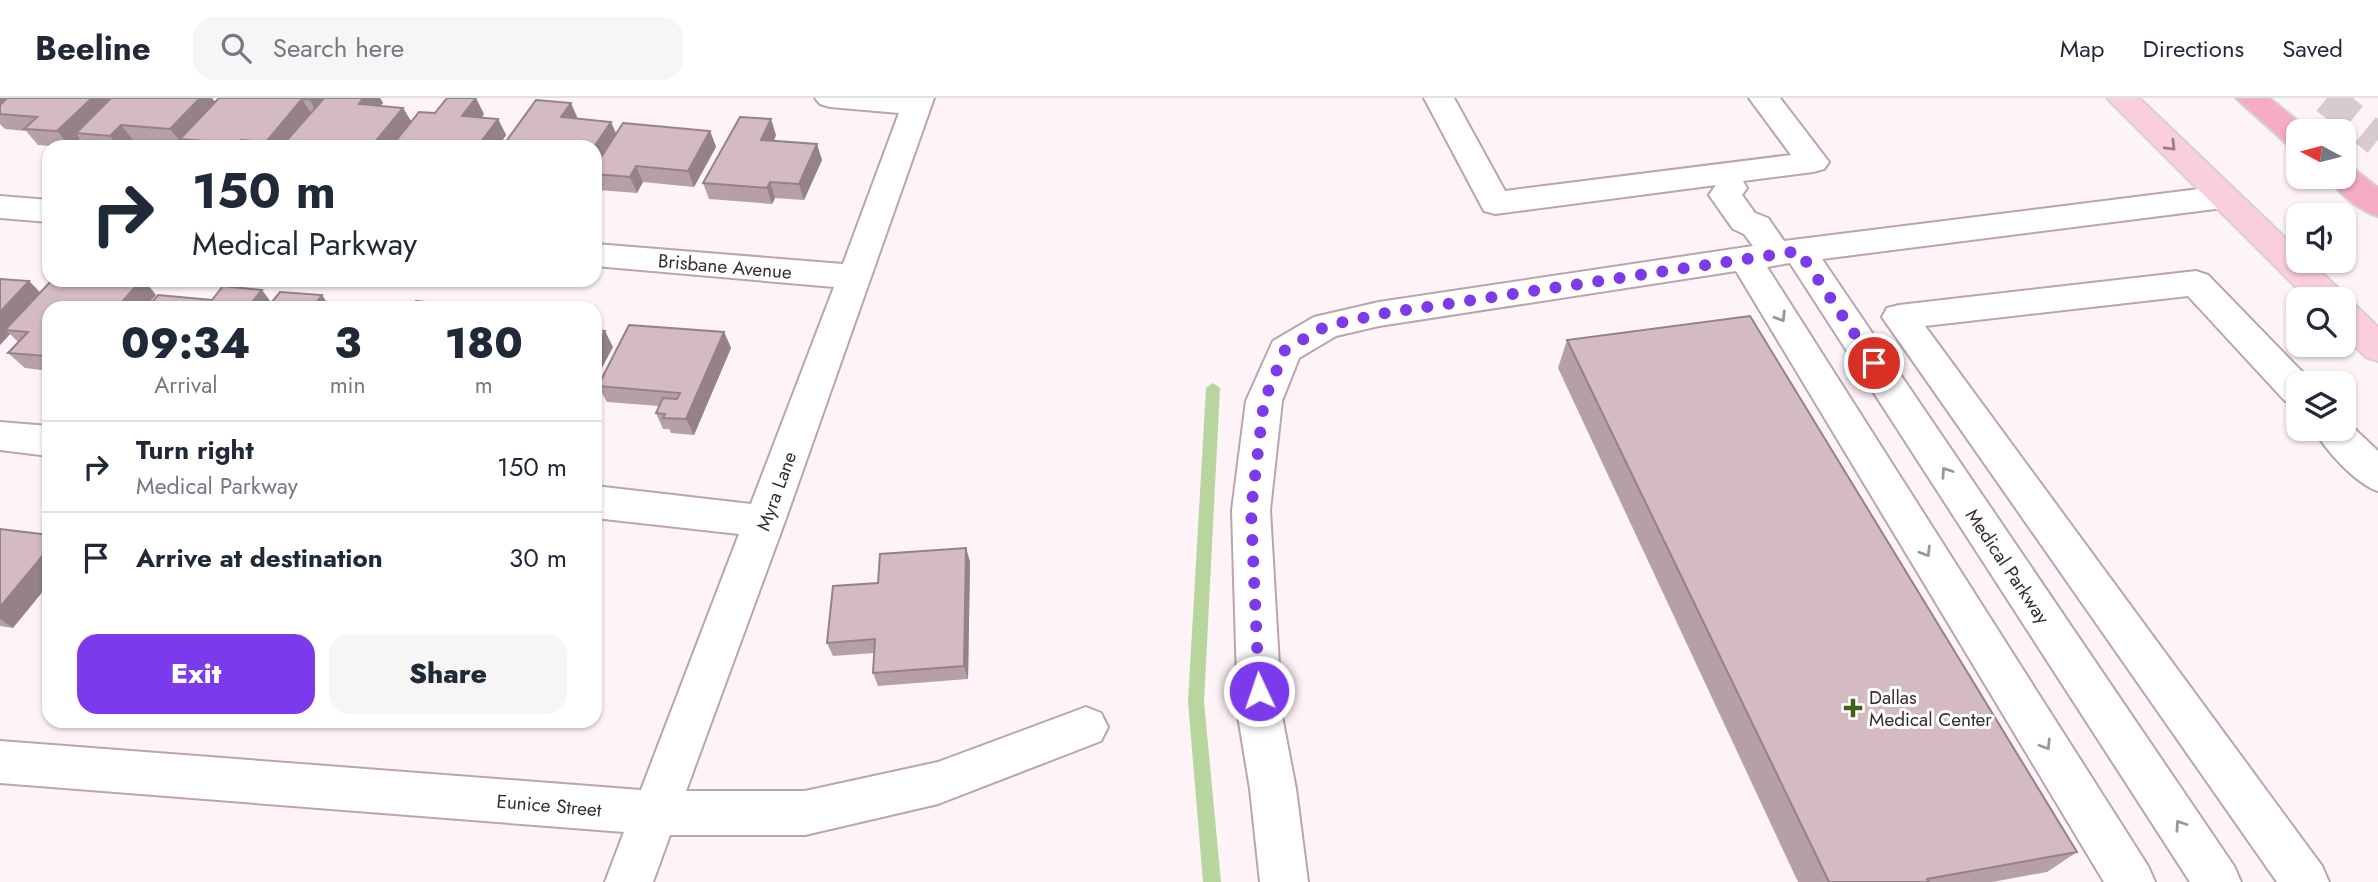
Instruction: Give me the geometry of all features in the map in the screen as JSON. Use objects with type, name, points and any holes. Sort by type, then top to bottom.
[{"type":"highway","points":[[2252,98],[2286,127]]},
{"type":"highway","points":[[2356,187],[2378,205]]},
{"type":"main road","points":[[2122,98],[2316,287]]},
{"type":"main road","points":[[2356,327],[2378,348]]},
{"type":"street","points":[[830,98],[918,102]]},
{"type":"street","points":[[1439,98],[1495,204],[1726,180],[1812,162],[1764,98]]},
{"type":"street","name":"Myra Lane","points":[[629,882],[765,521],[918,102]]},
{"type":"street","points":[[1726,180],[1744,190],[1762,218],[1769,247],[2131,882]]},
{"type":"street","points":[[1283,882],[1273,789],[1260,716],[1251,510],[1264,401],[1285,350],[1326,326],[1380,314],[1769,247],[2223,197]]},
{"type":"street","points":[[0,207],[42,210]]},
{"type":"street","name":"Medical Parkway","points":[[1769,247],[2217,882]]},
{"type":"street","name":"Brisbane Avenue","points":[[602,257],[855,277]]},
{"type":"street","points":[[2286,378],[2196,283],[1899,317],[2305,882]]},
{"type":"street","points":[[0,436],[42,440]]},
{"type":"street","points":[[2344,441],[2378,476]]},
{"type":"street","points":[[602,503],[765,521]]},
{"type":"street","name":"Eunice Street","points":[[0,762],[655,813],[805,814],[938,783],[1086,727]]},
{"type":"building","points":[[7,98],[92,98],[57,131],[24,129],[37,117],[0,114],[0,105]]},
{"type":"building","points":[[111,98],[200,98],[170,129],[121,125],[110,136],[76,133]]},
{"type":"building","points":[[219,98],[310,98],[302,99],[268,140],[180,139]]},
{"type":"building","points":[[324,98],[363,98],[359,104],[403,108],[377,140],[287,140]]},
{"type":"building","points":[[447,98],[476,98],[462,116],[498,119],[482,140],[397,140],[419,112],[435,113]]},
{"type":"building","points":[[536,100],[571,103],[561,117],[611,122],[599,140],[507,140]]},
{"type":"building","points":[[740,117],[771,119],[761,140],[817,144],[799,184],[770,182],[767,188],[703,183]]},
{"type":"building","points":[[623,123],[710,131],[688,171],[636,166],[630,177],[602,175],[602,156]]},
{"type":"building","points":[[0,279],[29,281],[0,312]]},
{"type":"building","points":[[45,287],[135,287],[123,301],[42,301],[42,356],[8,353],[28,332],[5,330]]},
{"type":"building","points":[[222,287],[262,290],[253,301],[153,301],[158,295],[212,300]]},
{"type":"building","points":[[280,292],[322,295],[317,301],[273,301]]},
{"type":"building","points":[[1750,316],[2077,852],[1927,879],[1929,882],[1829,882],[1567,340]]},
{"type":"building","points":[[629,325],[724,332],[686,419],[663,418],[665,414],[656,413],[663,398],[677,399],[680,393],[602,386],[602,378]]},
{"type":"building","points":[[0,529],[42,534],[42,556],[0,607]]},
{"type":"building","points":[[966,548],[964,666],[873,673],[875,639],[827,643],[833,586],[878,583],[880,554]]},
{"type":"waterway","points":[[1212,882],[1196,702],[1213,388]]},
{"type":"tunnel","points":[[2327,98],[2378,140]]},
{"type":"place","name":"Dallas Medical Center","points":[[1853,708]]},
{"type":"route","points":[[1259,691],[1251,510],[1264,401],[1285,350],[1326,326],[1380,314],[1799,251],[1874,363]]}]
